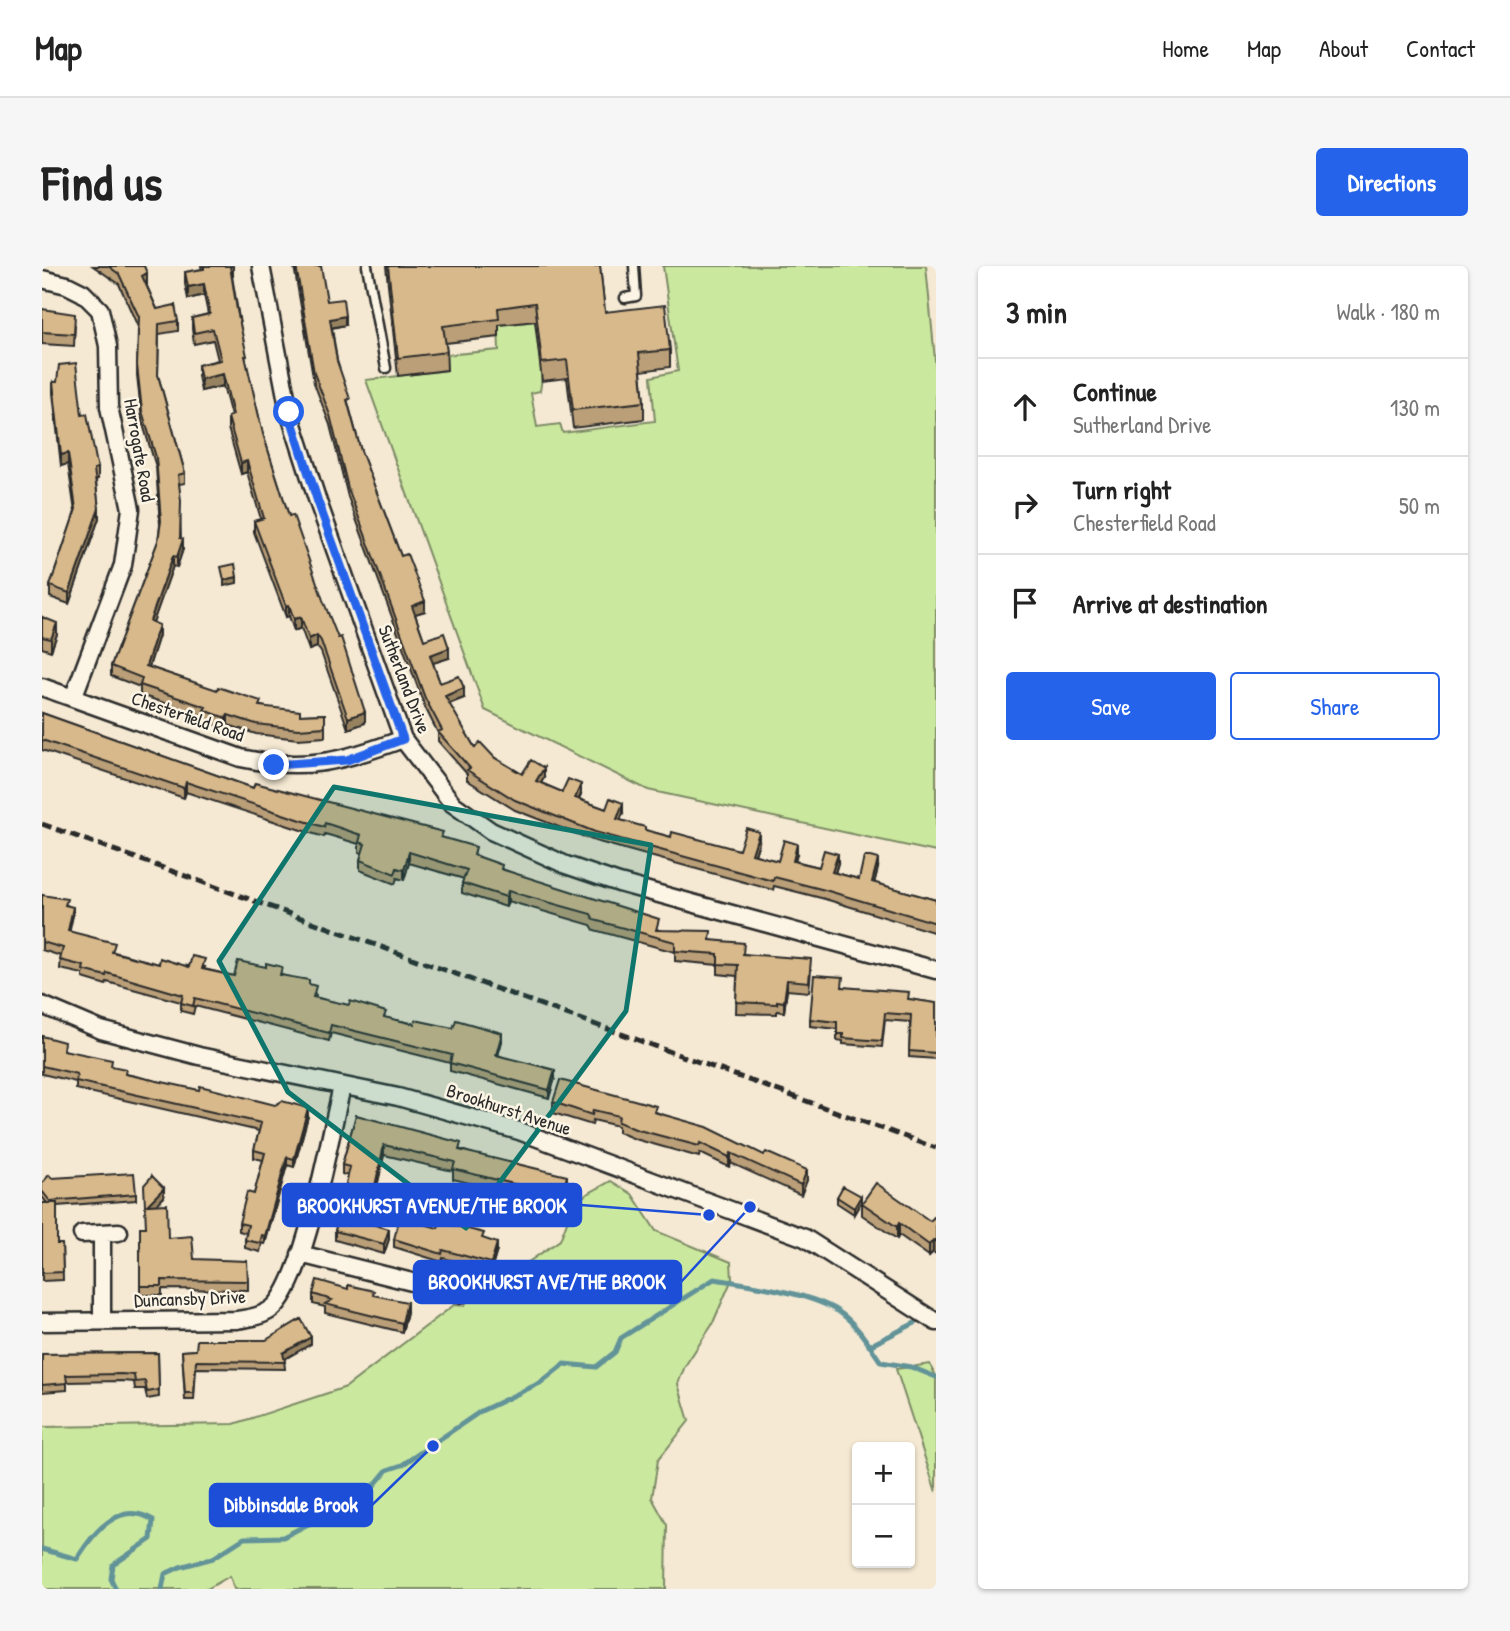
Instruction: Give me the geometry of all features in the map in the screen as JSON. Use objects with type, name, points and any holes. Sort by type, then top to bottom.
[{"type":"street","name":"Sutherland Drive","points":[[261,266],[289,412],[318,502],[403,739],[453,804],[491,831],[527,848],[619,883],[936,970]]},
{"type":"street","name":"Harrogate Road","points":[[42,279],[67,285],[83,293],[100,310],[108,346],[109,407],[131,509],[122,565],[74,698]]},
{"type":"street","name":"Chesterfield Road","points":[[42,687],[242,758],[274,765],[347,760],[403,739]]},
{"type":"street","name":"Brookhurst Avenue","points":[[42,1005],[101,1030],[238,1065],[398,1097],[519,1131],[804,1238],[936,1322]]},
{"type":"street","name":"Duncansby Drive","points":[[42,1322],[256,1317],[274,1308],[300,1254],[342,1087]]},
{"type":"street","points":[[82,1234],[119,1231]]},
{"type":"street","points":[[102,1233],[102,1321]]},
{"type":"street","points":[[300,1254],[460,1294]]},
{"type":"lane","points":[[367,266],[386,368]]},
{"type":"lane","points":[[625,298],[636,296],[634,266]]},
{"type":"highlighted area","points":[[334,787],[651,845],[626,1011],[466,1228],[288,1092],[219,961]]},
{"type":"green space","points":[[663,266],[926,266],[936,370],[936,852],[648,790],[485,710],[366,380],[446,370],[445,355],[499,350],[498,325],[548,320],[542,330],[539,348],[542,371],[540,391],[531,393],[537,427],[560,424],[563,433],[655,421],[651,377],[678,371]]},
{"type":"green space","points":[[611,1181],[632,1194],[656,1231],[731,1262],[732,1279],[712,1325],[685,1366],[678,1384],[689,1421],[658,1460],[652,1498],[667,1525],[666,1589],[234,1589],[230,1576],[207,1589],[42,1589],[42,1427],[234,1424],[346,1387],[454,1305],[465,1306],[471,1286],[491,1288],[560,1240],[575,1201]]},
{"type":"green space","points":[[930,1364],[936,1376],[936,1492],[896,1369]]},
{"type":"building","points":[[108,266],[144,266],[147,273],[142,276],[157,309],[175,305],[178,321],[159,324],[158,375],[185,473],[178,475],[181,501],[180,538],[183,539],[177,557],[173,556],[150,621],[159,625],[146,666],[217,690],[218,687],[261,701],[259,706],[300,711],[300,715],[325,714],[325,727],[298,729],[256,724],[228,715],[226,718],[204,710],[206,707],[140,685],[142,678],[111,666],[158,541],[161,521],[156,457],[142,411],[137,365],[139,317],[119,274]]},
{"type":"building","points":[[204,266],[230,266],[245,356],[263,434],[289,516],[293,515],[323,600],[338,638],[341,637],[365,712],[348,718],[321,641],[317,635],[309,639],[301,617],[294,619],[289,605],[286,606],[254,521],[264,518],[247,461],[241,463],[228,417],[233,415],[223,374],[201,379],[198,365],[221,360],[213,329],[194,333],[192,318],[210,314],[204,284],[188,287],[185,272],[204,269]]},
{"type":"building","points":[[296,266],[321,266],[327,301],[343,299],[345,316],[330,319],[337,361],[350,399],[347,400],[361,451],[401,556],[407,554],[425,601],[412,606],[424,640],[444,633],[449,648],[430,655],[440,683],[459,676],[464,688],[445,696],[475,748],[480,742],[495,758],[522,774],[531,760],[544,768],[536,781],[562,792],[568,779],[581,784],[575,798],[606,809],[610,798],[623,803],[617,819],[645,827],[645,830],[671,837],[672,832],[739,850],[746,828],[759,832],[752,854],[778,861],[784,840],[797,844],[793,861],[819,867],[824,850],[838,854],[832,872],[859,879],[864,857],[878,859],[872,882],[936,900],[936,923],[825,890],[774,877],[773,881],[595,832],[515,800],[467,770],[470,768],[438,732],[442,730],[425,698],[348,488],[330,415],[314,373]]},
{"type":"building","points":[[388,266],[600,266],[605,312],[665,305],[670,350],[639,353],[644,402],[573,410],[567,360],[542,363],[535,303],[498,308],[499,319],[443,326],[447,352],[398,358]]},
{"type":"building","points":[[42,309],[75,314],[74,334],[42,332]]},
{"type":"building","points":[[76,363],[82,415],[87,414],[98,468],[94,469],[99,508],[69,593],[50,586],[76,509],[68,453],[61,455],[53,382],[57,382],[59,365]]},
{"type":"building","points":[[235,564],[237,577],[224,580],[221,567]]},
{"type":"building","points":[[42,617],[57,623],[51,639],[42,637]]},
{"type":"building","points":[[42,713],[253,788],[255,783],[443,832],[441,837],[476,847],[474,855],[502,865],[501,869],[659,919],[656,930],[711,931],[710,940],[744,943],[743,954],[811,959],[809,982],[787,980],[784,1002],[777,1001],[777,1004],[736,1002],[738,965],[718,964],[718,954],[675,951],[675,942],[594,920],[591,914],[508,891],[506,897],[462,883],[467,870],[409,852],[404,870],[397,868],[395,874],[360,860],[365,844],[359,842],[361,835],[325,823],[324,827],[186,782],[184,788],[42,740]]},
{"type":"building","points":[[42,895],[67,899],[65,905],[73,907],[68,931],[115,943],[112,952],[159,964],[160,958],[189,967],[192,956],[205,959],[202,969],[234,976],[238,961],[266,967],[266,963],[282,967],[280,975],[309,980],[309,984],[316,986],[313,997],[349,1005],[350,1001],[386,1012],[384,1017],[414,1024],[415,1020],[453,1028],[456,1020],[502,1033],[496,1055],[555,1070],[549,1090],[450,1063],[452,1055],[331,1025],[329,1033],[195,998],[193,1006],[181,1003],[183,995],[107,973],[106,976],[83,970],[84,966],[60,960],[63,948],[42,942]]},
{"type":"building","points":[[814,975],[843,977],[842,987],[909,992],[908,999],[936,1003],[936,1053],[909,1051],[911,1015],[885,1013],[882,1041],[843,1038],[843,1034],[837,1034],[837,1022],[810,1019]]},
{"type":"building","points":[[42,1036],[64,1042],[63,1050],[112,1060],[111,1066],[126,1069],[125,1074],[199,1090],[200,1086],[275,1105],[282,1101],[308,1108],[294,1159],[287,1157],[265,1236],[262,1235],[260,1243],[245,1240],[248,1225],[239,1223],[247,1192],[254,1194],[265,1153],[254,1150],[261,1123],[76,1081],[77,1074],[42,1066]]},
{"type":"building","points":[[560,1080],[656,1106],[654,1112],[707,1127],[764,1155],[766,1152],[807,1170],[801,1185],[731,1153],[729,1157],[700,1143],[699,1146],[635,1129],[618,1122],[619,1116],[593,1110],[592,1115],[553,1102]]},
{"type":"building","points":[[356,1115],[461,1143],[459,1150],[567,1176],[562,1196],[453,1169],[455,1162],[384,1145],[373,1195],[367,1194],[359,1220],[389,1229],[384,1244],[335,1231],[350,1167],[342,1165]]},
{"type":"building","points":[[134,1173],[136,1194],[50,1201],[42,1191],[42,1183],[49,1175],[52,1178]]},
{"type":"building","points":[[152,1176],[164,1188],[147,1205],[167,1204],[168,1238],[192,1236],[194,1259],[247,1261],[248,1281],[162,1280],[162,1286],[140,1286],[140,1227],[146,1227],[144,1185]]},
{"type":"building","points":[[876,1183],[930,1221],[934,1217],[936,1242],[933,1240],[929,1245],[899,1223],[897,1227],[862,1203]]},
{"type":"building","points":[[843,1186],[861,1196],[854,1208],[837,1197]]},
{"type":"building","points":[[42,1203],[57,1203],[57,1244],[62,1244],[63,1272],[42,1273]]},
{"type":"building","points":[[400,1217],[438,1228],[440,1222],[484,1233],[482,1238],[497,1243],[491,1263],[443,1250],[442,1254],[394,1239]]},
{"type":"building","points":[[317,1280],[348,1289],[348,1285],[374,1291],[373,1295],[407,1302],[402,1323],[325,1304],[332,1300],[313,1294]]},
{"type":"building","points":[[301,1319],[311,1337],[283,1353],[285,1362],[196,1361],[194,1393],[185,1393],[182,1351],[196,1350],[197,1340],[266,1340]]},
{"type":"building","points":[[158,1353],[159,1390],[147,1392],[145,1381],[135,1382],[134,1375],[121,1374],[66,1375],[67,1383],[42,1385],[42,1354]]},
{"type":"waterway","points":[[162,1589],[165,1574],[180,1567],[213,1558],[244,1538],[283,1537],[367,1494],[387,1470],[402,1465],[481,1411],[540,1383],[564,1364],[596,1367],[615,1352],[621,1338],[714,1279],[779,1290],[827,1305],[851,1322],[881,1362],[911,1367],[936,1377]]},
{"type":"waterway","points":[[869,1346],[915,1323]]},
{"type":"waterway","points":[[42,1549],[77,1559],[99,1530],[118,1516],[141,1515],[153,1520],[151,1539],[113,1565],[111,1579],[116,1589]]},
{"type":"railway","points":[[42,824],[936,1148]]},
{"type":"place","name":"BROOKHURST AVE/THE BROOK","points":[[750,1207]]},
{"type":"place","name":"BROOKHURST AVENUE/THE BROOK","points":[[709,1215]]},
{"type":"place","name":"Dibbinsdale Brook","points":[[433,1446]]},
{"type":"route","points":[[274,765],[347,760],[403,739],[318,502],[289,412]]}]
